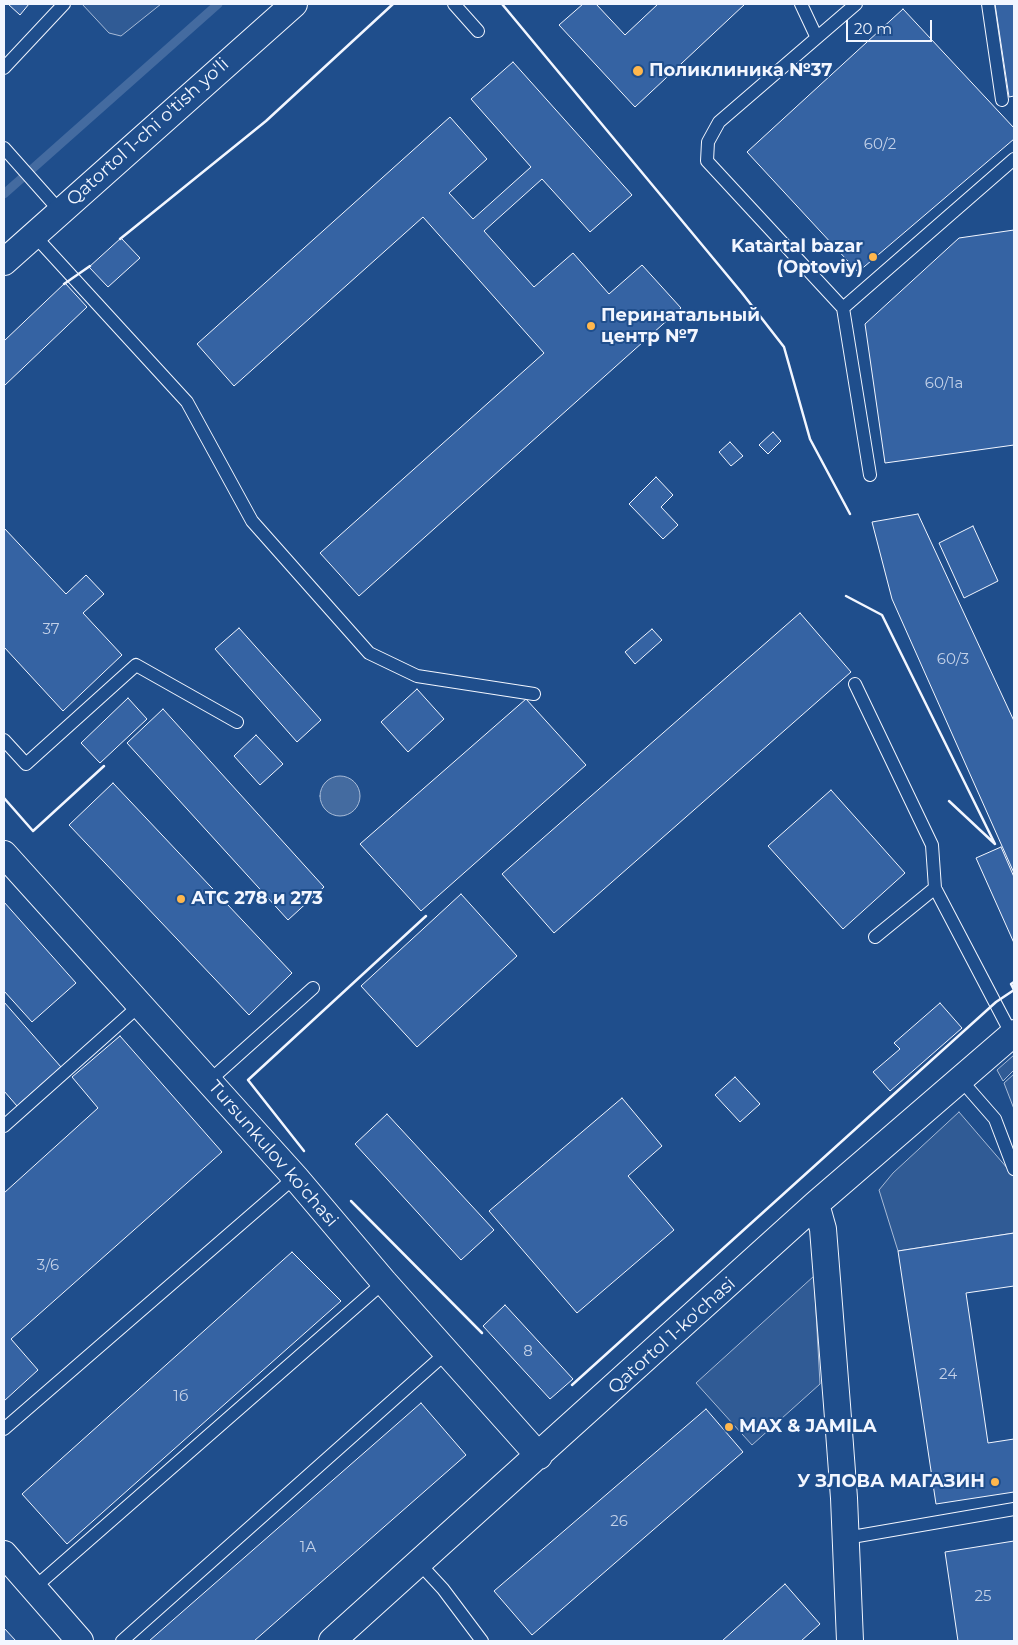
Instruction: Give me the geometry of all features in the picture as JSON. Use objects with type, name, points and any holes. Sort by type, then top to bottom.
[{"type":"street","name":"Qatortol 1-chi o'tish yo'li","points":[[4,262],[294,4]]},
{"type":"street","name":"Tursunkulov ko'chasi","points":[[4,854],[295,1176],[384,1282],[539,1456]]},
{"type":"street","name":"Qatortol 1-ko'chasi","points":[[332,1641],[816,1204],[1013,1034]]},
{"type":"street","points":[[816,1204],[823,1230],[846,1538],[850,1641]]},
{"type":"street","points":[[4,1554],[80,1641]]},
{"type":"lane","points":[[7,59],[64,4]]},
{"type":"lane","points":[[454,4],[478,31]]},
{"type":"lane","points":[[801,4],[816,36]]},
{"type":"lane","points":[[856,4],[816,36],[720,122],[708,142],[707,162],[844,308],[870,475]]},
{"type":"lane","points":[[988,4],[1002,100]]},
{"type":"lane","points":[[4,148],[60,211]]},
{"type":"lane","points":[[844,308],[1014,159]]},
{"type":"lane","points":[[34,235],[187,402],[252,521],[369,653],[417,676],[534,694]]},
{"type":"lane","points":[[4,740],[26,764],[136,665],[237,722]]},
{"type":"lane","points":[[855,684],[932,845],[935,888],[1013,1034]]},
{"type":"lane","points":[[876,937],[935,888]]},
{"type":"lane","points":[[209,1081],[313,988]]},
{"type":"lane","points":[[4,1126],[140,1005]]},
{"type":"lane","points":[[961,1080],[995,1119],[1014,1169]]},
{"type":"lane","points":[[4,1429],[295,1176]]},
{"type":"lane","points":[[34,1588],[384,1282]]},
{"type":"lane","points":[[122,1641],[446,1353]]},
{"type":"lane","points":[[846,1538],[1014,1509]]},
{"type":"lane","points":[[419,1563],[442,1589],[482,1641]]},
{"type":"shaded area","points":[[82,4],[161,4],[121,36],[109,33]]},
{"type":"shaded area","points":[[340,776],[354,782],[360,796],[354,810],[340,816],[326,810],[320,796],[326,782]]},
{"type":"shaded area","points":[[1014,1055],[1014,1070],[1003,1081],[997,1070]]},
{"type":"shaded area","points":[[1014,1074],[1014,1109],[1004,1083]]},
{"type":"shaded area","points":[[959,1112],[1014,1176],[1014,1233],[898,1251],[879,1190],[893,1173]]},
{"type":"shaded area","points":[[814,1276],[820,1384],[752,1445],[696,1383]]},
{"type":"building","points":[[8,4],[29,4],[20,15]]},
{"type":"building","name":"Поликлиника №37","points":[[583,4],[596,4],[625,35],[658,4],[745,4],[635,107],[559,25]]},
{"type":"building","points":[[995,4],[1014,4],[1014,96],[1009,97]]},
{"type":"building","points":[[903,9],[1014,128],[1014,139],[858,272],[747,152]]},
{"type":"building","name":"Перинатальный центр №7","points":[[513,62],[632,195],[590,232],[542,179],[484,231],[534,287],[573,253],[609,294],[642,265],[681,308],[359,596],[320,553],[544,353],[423,217],[234,386],[197,344],[450,117],[487,159],[449,193],[473,219],[531,167],[471,99]]},
{"type":"building","points":[[1014,230],[1014,445],[885,463],[865,324],[959,238]]},
{"type":"building","points":[[121,238],[140,258],[108,287],[89,267]]},
{"type":"building","points":[[65,283],[87,307],[4,386],[4,341]]},
{"type":"building","points":[[773,432],[781,441],[768,454],[759,445]]},
{"type":"building","points":[[730,442],[743,456],[731,466],[719,452]]},
{"type":"building","points":[[656,477],[673,495],[661,507],[678,525],[663,539],[629,504]]},
{"type":"building","points":[[918,514],[1014,721],[1014,873],[892,599],[872,522]]},
{"type":"building","points":[[973,526],[998,581],[964,598],[939,543]]},
{"type":"building","points":[[4,528],[66,594],[86,575],[104,594],[83,613],[122,655],[63,711],[4,647]]},
{"type":"building","points":[[800,613],[851,672],[554,933],[502,874]]},
{"type":"building","points":[[239,628],[321,720],[297,742],[215,649]]},
{"type":"building","points":[[652,629],[662,640],[635,664],[625,652]]},
{"type":"building","points":[[417,689],[444,719],[408,752],[381,722]]},
{"type":"building","points":[[128,698],[147,719],[100,763],[81,743]]},
{"type":"building","points":[[526,699],[586,765],[421,911],[360,844]]},
{"type":"building","points":[[163,709],[324,887],[288,920],[127,743]]},
{"type":"building","points":[[256,735],[283,764],[260,785],[234,756]]},
{"type":"building","name":"АТС 278 и 273","points":[[113,783],[292,973],[249,1015],[69,825]]},
{"type":"building","points":[[831,790],[905,873],[843,929],[768,846]]},
{"type":"building","points":[[1001,847],[1014,877],[1014,943],[976,858]]},
{"type":"building","points":[[461,894],[517,956],[417,1047],[361,986]]},
{"type":"building","points":[[4,902],[76,983],[32,1022],[4,991]]},
{"type":"building","points":[[4,1002],[61,1067],[17,1106],[4,1091]]},
{"type":"building","points":[[940,1003],[962,1028],[890,1091],[873,1072],[900,1049],[894,1043]]},
{"type":"building","points":[[120,1036],[222,1152],[11,1339],[38,1370],[4,1401],[4,1193],[98,1108],[72,1077]]},
{"type":"building","points":[[735,1077],[760,1104],[740,1122],[715,1095]]},
{"type":"building","points":[[622,1098],[662,1146],[628,1176],[674,1230],[577,1313],[489,1211]]},
{"type":"building","points":[[387,1114],[494,1230],[461,1260],[355,1144]]},
{"type":"building","points":[[1014,1233],[1014,1286],[966,1293],[988,1443],[1014,1439],[1014,1492],[936,1504],[898,1251]]},
{"type":"building","points":[[292,1252],[341,1301],[67,1544],[22,1494]]},
{"type":"building","points":[[505,1305],[573,1379],[550,1399],[483,1326]]},
{"type":"building","points":[[421,1403],[466,1455],[254,1641],[149,1641]]},
{"type":"building","points":[[706,1409],[743,1452],[532,1635],[494,1591]]},
{"type":"building","points":[[1014,1541],[1014,1641],[958,1641],[945,1552]]},
{"type":"building","points":[[785,1584],[820,1624],[801,1641],[722,1641]]},
{"type":"building","points":[[4,1628],[16,1641],[4,1641]]},
{"type":"waterway","points":[[4,194],[218,4]]},
{"type":"wall","points":[[120,239],[266,121],[393,4]]},
{"type":"wall","points":[[502,4],[742,293],[784,347],[810,439],[850,514]]},
{"type":"wall","points":[[64,284],[90,266]]},
{"type":"wall","points":[[846,596],[882,615],[995,844],[949,801]]},
{"type":"wall","points":[[4,798],[33,831],[104,766]]},
{"type":"wall","points":[[304,1151],[248,1080],[426,916]]},
{"type":"wall","points":[[572,1385],[996,1002],[1014,990],[1011,984],[1014,982]]},
{"type":"wall","points":[[351,1201],[482,1333]]},
{"type":"place","name":"Поликлиника №37","points":[[638,71]]},
{"type":"place","name":"Katartal bazar (Optoviy)","points":[[873,257]]},
{"type":"place","name":"Перинатальный центр №7","points":[[591,326]]},
{"type":"place","name":"АТС 278 и 273","points":[[181,899]]},
{"type":"place","name":"MAX & JAMILA","points":[[729,1427]]},
{"type":"place","name":"У ЗЛОВА МАГАЗИН","points":[[995,1482]]}]
